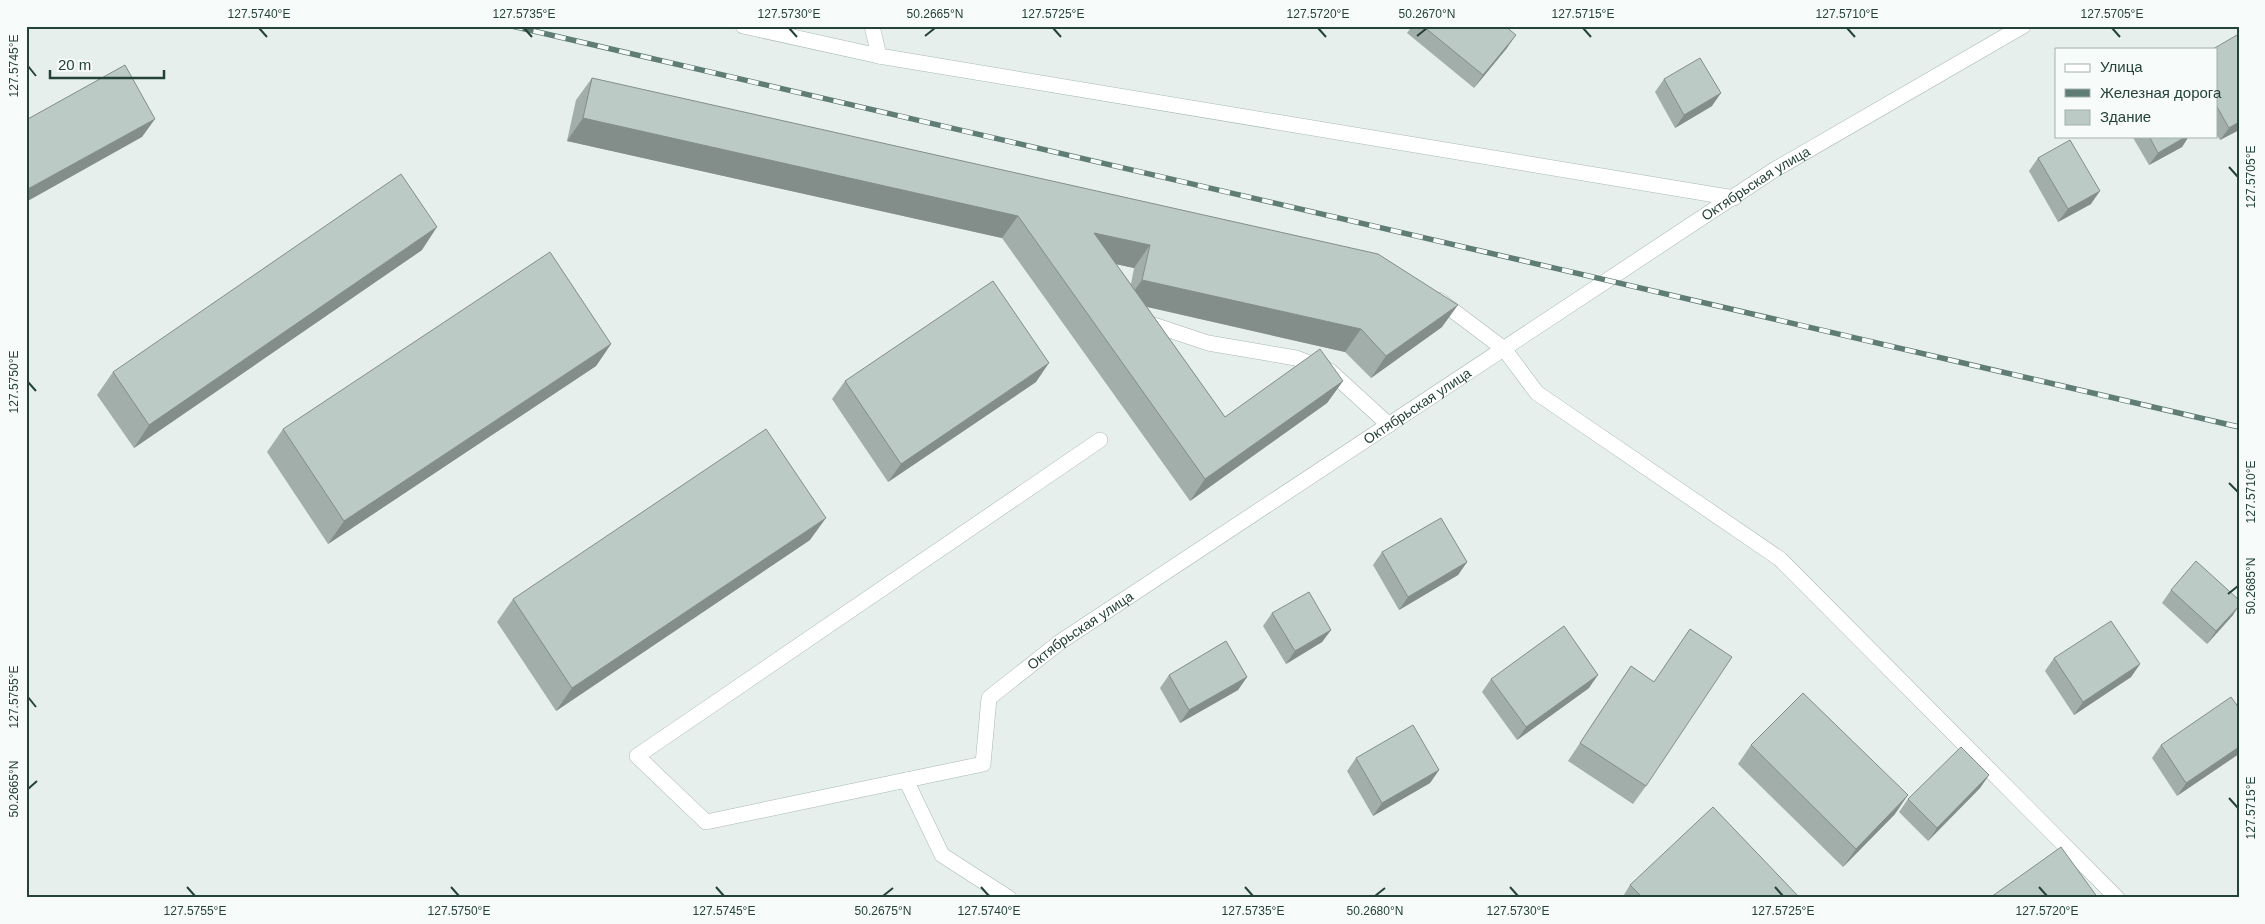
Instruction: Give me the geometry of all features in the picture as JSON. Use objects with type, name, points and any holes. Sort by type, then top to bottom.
[{"type":"street","points":[[743,26],[878,56],[1734,198]]},
{"type":"street","points":[[872,26],[878,56]]},
{"type":"street","name":"Октябрьская улица","points":[[1100,440],[637,756],[706,822],[984,764],[989,698],[1060,642],[1774,170],[2023,26]]},
{"type":"street","points":[[1430,293],[1504,349],[1537,393],[1780,559],[2117,898]]},
{"type":"street","points":[[1151,324],[1208,343],[1296,358],[1330,371],[1389,425]]},
{"type":"street","points":[[906,780],[942,855],[1010,898]]},
{"type":"building","points":[[1423,26],[1505,26],[1516,35],[1483,75]]},
{"type":"building","points":[[2237,35],[2239,38],[2239,122],[2229,128],[2218,109],[2218,48],[2215,48]]},
{"type":"building","points":[[1700,58],[1721,93],[1684,115],[1664,79]]},
{"type":"building","points":[[125,65],[155,119],[26,190],[26,120]]},
{"type":"building","points":[[592,78],[1378,254],[1458,305],[1386,356],[1361,329],[1142,280],[1150,245],[1094,233],[1225,417],[1320,349],[1343,381],[1205,479],[1018,216],[583,118]]},
{"type":"building","points":[[2150,138],[2184,138],[2158,153]]},
{"type":"building","points":[[2070,140],[2100,191],[2068,209],[2038,158]]},
{"type":"building","points":[[401,174],[437,227],[149,425],[113,372]]},
{"type":"building","points":[[550,252],[611,344],[344,521],[283,429]]},
{"type":"building","points":[[993,281],[1049,363],[901,464],[845,381]]},
{"type":"building","points":[[766,429],[826,518],[572,688],[513,599]]},
{"type":"building","points":[[1441,518],[1467,562],[1408,597],[1382,552]]},
{"type":"building","points":[[2196,561],[2239,600],[2239,606],[2216,631],[2171,590]]},
{"type":"building","points":[[1309,592],[1331,630],[1295,651],[1272,613]]},
{"type":"building","points":[[2111,621],[2140,664],[2083,702],[2054,658]]},
{"type":"building","points":[[1564,626],[1598,675],[1526,727],[1491,679]]},
{"type":"building","points":[[1690,629],[1732,657],[1646,786],[1580,743],[1631,666],[1654,682]]},
{"type":"building","points":[[1226,641],[1247,677],[1189,710],[1169,675]]},
{"type":"building","points":[[1803,693],[1908,795],[1856,849],[1751,745]]},
{"type":"building","points":[[2231,697],[2239,708],[2239,747],[2186,783],[2161,745]]},
{"type":"building","points":[[1413,725],[1439,770],[1382,803],[1356,758]]},
{"type":"building","points":[[1961,747],[1989,775],[1937,828],[1908,799]]},
{"type":"building","points":[[1713,807],[1800,898],[1643,898],[1630,885]]},
{"type":"building","points":[[2061,847],[2098,898],[1991,897]]},
{"type":"railway","points":[[512,26],[2239,427]]}]
